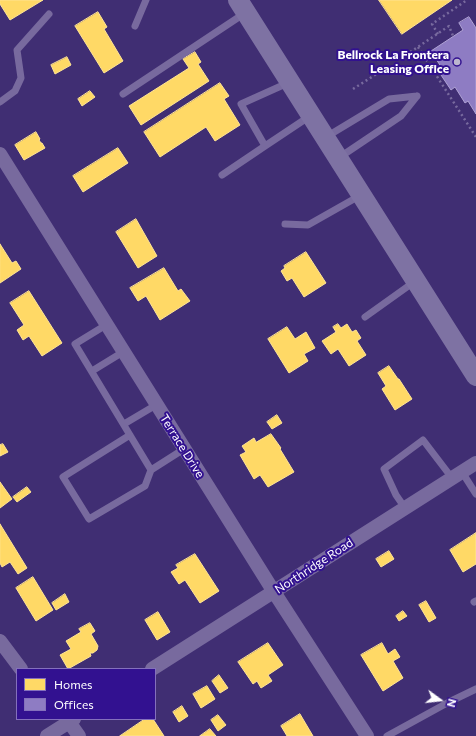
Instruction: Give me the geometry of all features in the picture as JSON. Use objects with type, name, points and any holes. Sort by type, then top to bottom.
[{"type":"main road","points":[[242,6],[476,376]]},
{"type":"street","name":"Terrace Drive","points":[[0,154],[274,592],[367,736]]},
{"type":"street","name":"Northridge Road","points":[[154,668],[476,463]]},
{"type":"street","points":[[0,641],[20,668]]},
{"type":"street","points":[[47,736],[70,720],[79,736]]},
{"type":"lane","points":[[135,26],[146,0]]},
{"type":"lane","points":[[123,94],[242,6]]},
{"type":"lane","points":[[0,102],[15,91],[21,78],[16,50],[49,14]]},
{"type":"lane","points":[[265,146],[241,104],[290,82]]},
{"type":"lane","points":[[325,138],[389,99],[417,96],[401,116],[338,158]]},
{"type":"lane","points":[[222,175],[311,116]]},
{"type":"lane","points":[[285,224],[308,225],[361,194]]},
{"type":"lane","points":[[365,316],[416,281]]},
{"type":"lane","points":[[106,324],[76,344],[151,470]]},
{"type":"lane","points":[[92,370],[124,352]]},
{"type":"lane","points":[[124,424],[156,404]]},
{"type":"lane","points":[[130,435],[63,477],[89,519],[145,486],[151,470],[184,449]]},
{"type":"lane","points":[[405,508],[396,495],[384,469],[423,440],[476,494]]},
{"type":"lane","points":[[388,736],[449,702],[476,689]]},
{"type":"path","points":[[438,34],[432,24],[467,0]]},
{"type":"path","points":[[406,55],[449,26],[453,36]]},
{"type":"path","points":[[418,47],[476,137]]},
{"type":"path","points":[[353,89],[389,66]]},
{"type":"building: Homes","points":[[0,0],[43,0],[10,20],[0,4]]},
{"type":"building: Homes","points":[[379,0],[452,0],[402,34]]},
{"type":"building: Homes","points":[[98,12],[107,27],[104,29],[123,61],[104,73],[75,26]]},
{"type":"building: Homes","points":[[195,52],[201,62],[198,64],[209,81],[141,125],[129,106],[189,68],[183,59]]},
{"type":"building: Homes","points":[[67,57],[71,65],[55,74],[51,65]]},
{"type":"building: Homes","points":[[220,83],[229,96],[224,99],[240,125],[215,141],[206,127],[160,157],[144,132]]},
{"type":"building: Homes","points":[[90,91],[95,97],[82,106],[78,99]]},
{"type":"building: Homes","points":[[36,132],[40,139],[39,140],[45,148],[24,160],[15,145]]},
{"type":"building: Homes","points":[[118,148],[128,163],[83,192],[73,176]]},
{"type":"building: Homes","points":[[136,219],[157,256],[138,268],[116,232]]},
{"type":"building: Homes","points":[[0,244],[12,263],[16,261],[21,269],[0,283]]},
{"type":"building: Homes","points":[[306,252],[326,283],[304,297],[292,278],[287,281],[281,271],[285,268],[284,266]]},
{"type":"building: Homes","points":[[164,268],[178,291],[181,289],[190,301],[160,320],[146,296],[138,301],[130,288]]},
{"type":"building: Homes","points":[[29,291],[62,343],[42,356],[29,336],[23,340],[17,330],[24,325],[10,303]]},
{"type":"building: Homes","points":[[338,324],[341,328],[347,324],[352,332],[356,330],[361,338],[357,341],[366,355],[349,366],[338,349],[331,354],[322,341],[336,332],[333,327]]},
{"type":"building: Homes","points":[[287,327],[295,339],[306,332],[315,348],[304,354],[308,361],[289,373],[268,339]]},
{"type":"building: Homes","points":[[389,366],[412,399],[395,410],[382,389],[386,386],[378,373]]},
{"type":"building: Homes","points":[[277,415],[282,423],[272,429],[267,422]]},
{"type":"building: Homes","points":[[271,434],[281,448],[280,449],[294,472],[268,487],[260,475],[254,479],[240,455],[246,452],[242,446],[254,438],[256,442]]},
{"type":"building: Homes","points":[[3,444],[8,452],[0,456],[0,445]]},
{"type":"building: Homes","points":[[0,482],[12,499],[0,508]]},
{"type":"building: Homes","points":[[27,487],[31,492],[17,502],[13,497]]},
{"type":"building: Homes","points":[[0,524],[27,568],[18,574],[10,562],[2,567],[0,563]]},
{"type":"building: Homes","points":[[476,533],[476,564],[463,572],[450,550]]},
{"type":"building: Homes","points":[[389,551],[394,559],[381,567],[376,559]]},
{"type":"building: Homes","points":[[195,554],[219,591],[200,603],[185,580],[179,584],[171,572],[178,568],[176,565]]},
{"type":"building: Homes","points":[[33,577],[53,610],[36,621],[16,588]]},
{"type":"building: Homes","points":[[65,594],[69,602],[56,610],[52,603]]},
{"type":"building: Homes","points":[[426,601],[436,618],[429,622],[419,605]]},
{"type":"building: Homes","points":[[403,611],[407,616],[399,621],[396,616]]},
{"type":"building: Homes","points":[[158,612],[170,632],[157,640],[145,620]]},
{"type":"building: Homes","points":[[90,623],[95,631],[91,634],[98,646],[97,650],[90,653],[91,656],[67,668],[60,655],[71,649],[66,641],[81,632],[79,629]]},
{"type":"building: Homes","points":[[268,643],[283,665],[268,675],[272,681],[261,688],[257,681],[253,684],[238,662]]},
{"type":"building: Homes","points":[[382,643],[388,654],[395,649],[400,657],[393,661],[403,678],[383,691],[361,655]]},
{"type":"building: Homes","points":[[219,675],[228,688],[220,693],[212,681]]},
{"type":"building: Homes","points":[[207,686],[215,699],[201,708],[193,694]]},
{"type":"building: Homes","points":[[182,706],[188,716],[179,722],[173,712]]},
{"type":"building: Homes","points":[[300,714],[313,736],[287,736],[281,726]]},
{"type":"building: Homes","points":[[218,715],[226,725],[218,731],[211,720]]},
{"type":"building: Homes","points":[[144,720],[154,720],[164,736],[120,736]]},
{"type":"building: Homes","points":[[210,729],[216,736],[200,736]]},
{"type":"building: Offices","name":"Bellrock La Frontera Leasing Office","points":[[469,17],[476,28],[476,114],[468,101],[465,103],[455,87],[451,90],[441,75],[445,73],[431,51],[463,30],[459,23]]},
{"type":"place","name":"Bellrock La Frontera Leasing Office","points":[[457,62]]}]
